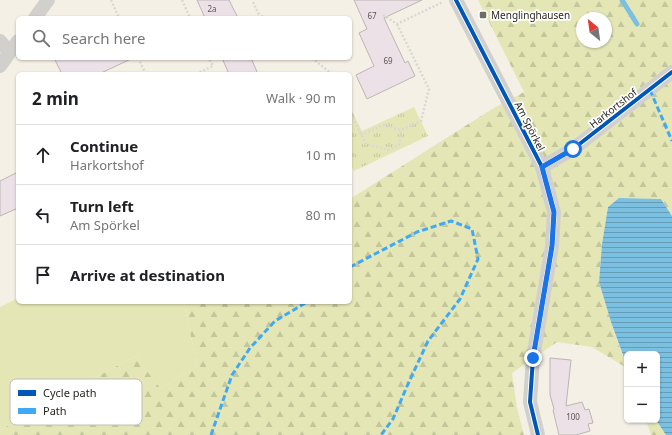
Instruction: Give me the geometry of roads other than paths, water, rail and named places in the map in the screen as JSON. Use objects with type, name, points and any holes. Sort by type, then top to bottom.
[{"type":"street","points":[[36,16],[48,0]]},
{"type":"street","name":"Am Spörkel","points":[[456,0],[542,167],[554,212],[552,246],[533,358],[530,402],[538,435]]},
{"type":"street","points":[[0,41],[9,52]]},
{"type":"street","points":[[0,66],[16,43]]},
{"type":"street","name":"Harkortshof","points":[[542,167],[573,149],[672,72]]},
{"type":"water","points":[[619,198],[661,199],[672,216],[672,435],[666,435],[658,423],[660,423],[660,351],[624,351],[624,358],[599,282],[602,244],[608,207]]},
{"type":"waterway","points":[[622,0],[637,24]]},
{"type":"place","name":"Menglinghausen","points":[[483,15]]}]
